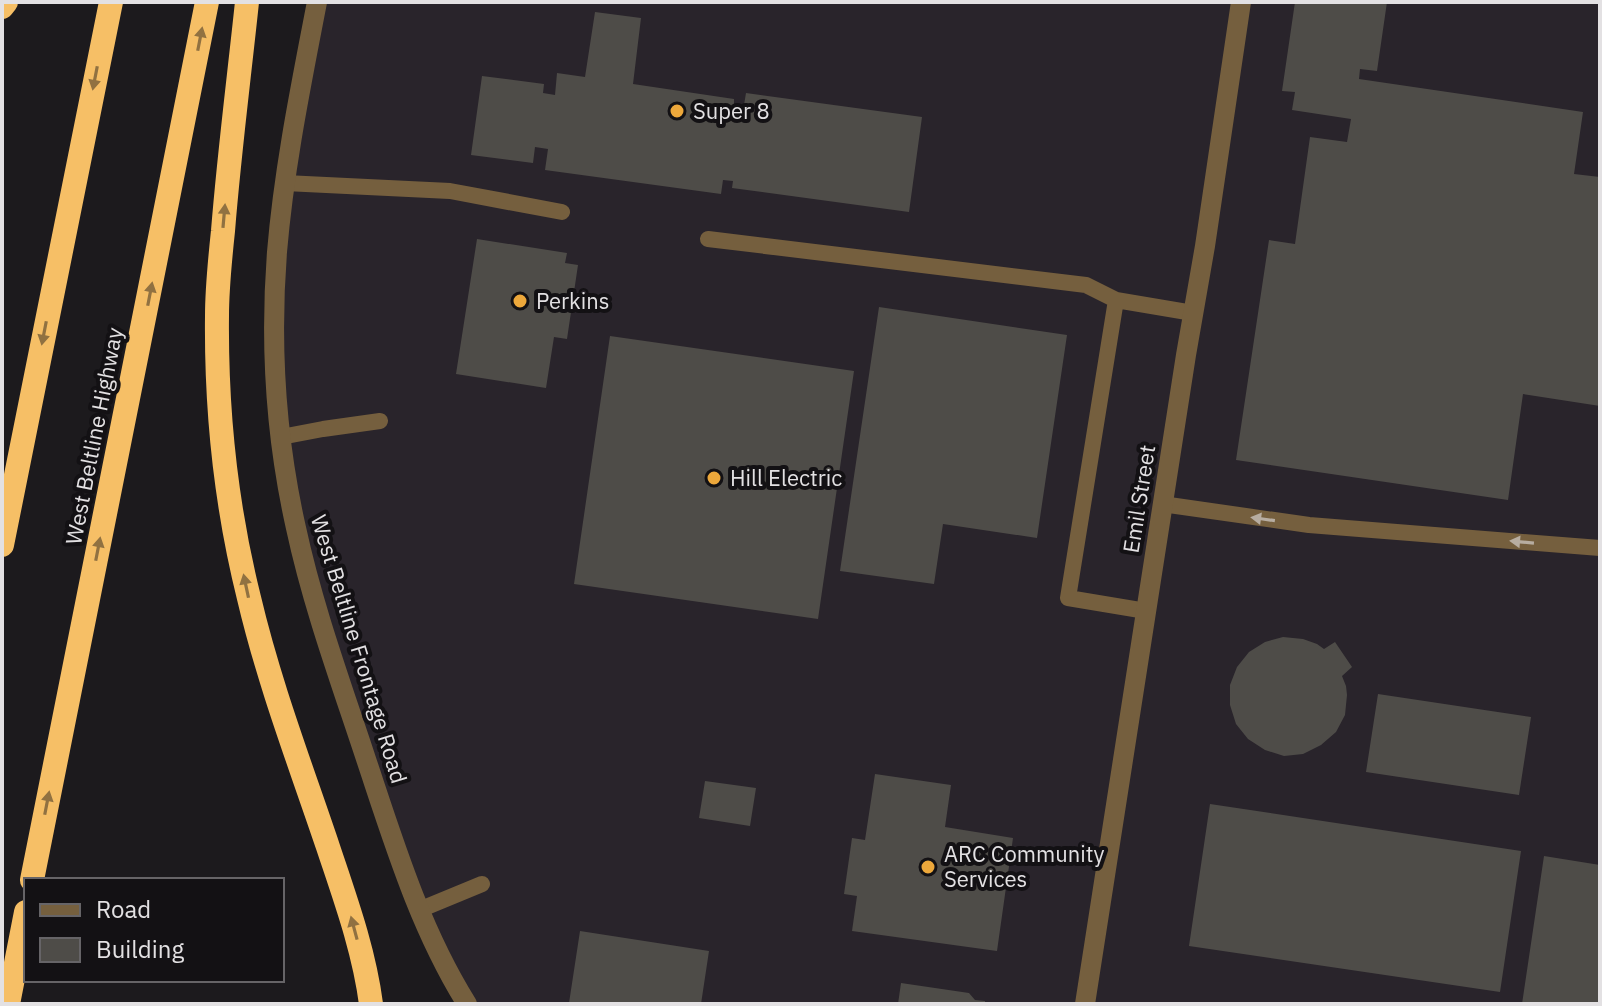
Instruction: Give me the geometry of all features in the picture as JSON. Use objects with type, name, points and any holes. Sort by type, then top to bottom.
[{"type":"highway","points":[[2,7],[6,2]]},
{"type":"highway","points":[[2,545],[111,2]]},
{"type":"highway","name":"West Beltline Highway","points":[[32,878],[207,2]]},
{"type":"highway","points":[[247,2],[229,158],[217,314],[219,405],[227,476],[244,574],[265,662],[350,913],[371,1004]]},
{"type":"highway","points":[[8,1004],[24,922]]},
{"type":"street","name":"West Beltline Frontage Road","points":[[317,2],[296,109],[277,254],[276,379],[281,437],[296,529],[337,671],[419,910],[444,966],[467,1004]]},
{"type":"street","name":"Emil Street","points":[[1085,1004],[1241,2]]},
{"type":"lane","points":[[285,183],[450,191],[562,212]]},
{"type":"lane","points":[[708,239],[1086,285],[1116,300],[1193,313]]},
{"type":"lane","points":[[1116,300],[1068,598],[1146,611]]},
{"type":"lane","points":[[281,437],[380,421]]},
{"type":"lane","points":[[1162,504],[1309,525],[1600,548]]},
{"type":"lane","points":[[419,910],[482,884]]},
{"type":"shaded area","points":[[317,2],[1600,2],[1600,1004],[467,1004],[444,966],[296,529],[275,324]]},
{"type":"building","points":[[1295,2],[1387,2],[1377,71],[1360,69],[1359,79],[1583,112],[1574,174],[1600,177],[1600,406],[1523,394],[1508,500],[1236,460],[1269,240],[1295,244],[1310,137],[1347,142],[1351,119],[1292,110],[1295,92],[1282,91]]},
{"type":"building","name":"Super 8","points":[[595,12],[641,18],[633,84],[734,99],[734,104],[744,105],[746,93],[922,117],[909,212],[732,188],[733,181],[723,180],[721,194],[545,170],[548,149],[535,147],[533,163],[471,155],[482,76],[544,84],[543,93],[555,95],[557,73],[585,77]]},
{"type":"building","name":"Perkins","points":[[477,239],[567,253],[565,263],[578,265],[567,339],[554,337],[546,388],[456,374]]},
{"type":"building","points":[[879,307],[1067,335],[1037,538],[943,524],[934,584],[840,571]]},
{"type":"building","name":"Hill Electric","points":[[610,336],[854,371],[818,619],[574,584]]},
{"type":"building","points":[[1283,637],[1303,639],[1324,649],[1335,642],[1352,667],[1342,676],[1347,695],[1345,715],[1336,732],[1321,745],[1303,754],[1284,756],[1265,750],[1248,739],[1236,724],[1230,705],[1230,685],[1237,667],[1249,652],[1265,642]]},
{"type":"building","points":[[1378,694],[1531,717],[1519,795],[1366,772]]},
{"type":"building","name":"ARC Community Services","points":[[875,774],[951,785],[945,827],[1013,838],[997,951],[852,931],[857,896],[844,894],[852,838],[865,840]]},
{"type":"building","points":[[705,781],[756,788],[750,826],[699,818]]},
{"type":"building","points":[[1210,804],[1521,851],[1500,992],[1189,946]]},
{"type":"building","points":[[1544,856],[1600,865],[1600,1004],[1522,1004]]},
{"type":"building","points":[[580,931],[709,951],[701,1004],[569,1003]]},
{"type":"building","points":[[901,983],[969,993],[975,1000],[985,1001],[985,1004],[898,1004]]},
{"type":"place","name":"Super 8","points":[[677,111]]},
{"type":"place","name":"Perkins","points":[[520,301]]},
{"type":"place","name":"Hill Electric","points":[[714,478]]},
{"type":"place","name":"ARC Community Services","points":[[928,867]]}]
